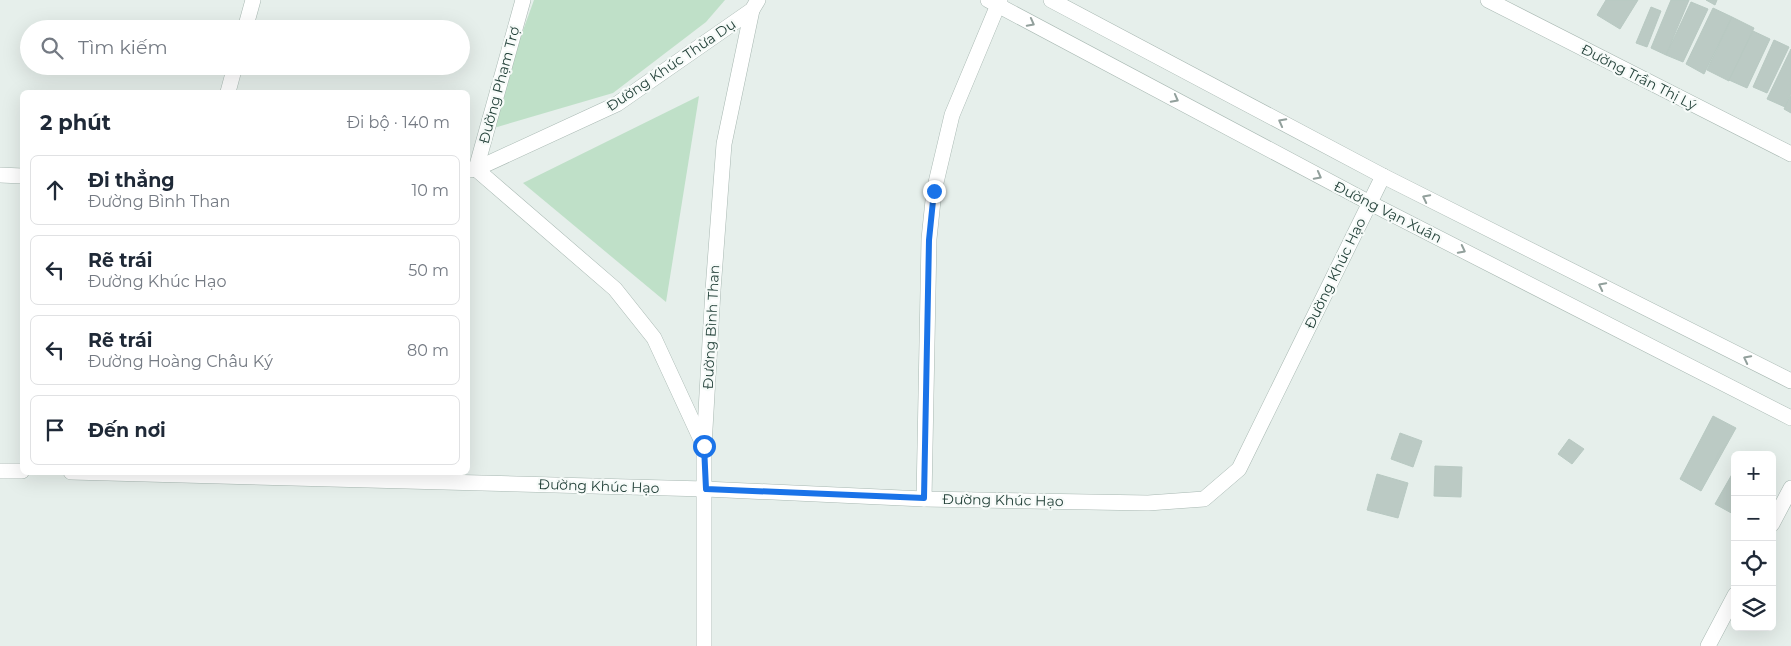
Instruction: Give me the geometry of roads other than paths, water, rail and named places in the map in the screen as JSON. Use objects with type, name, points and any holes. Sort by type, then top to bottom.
[{"type":"street","points":[[247,20],[253,0]]},
{"type":"street","name":"Đường Phạm Trợ","points":[[472,170],[523,0]]},
{"type":"street","points":[[1051,0],[1383,176],[1791,381]]},
{"type":"street","name":"Đường Trần Thị Lý","points":[[1488,0],[1791,154]]},
{"type":"street","points":[[924,498],[929,240],[934,191],[952,115],[995,2]]},
{"type":"street","name":"Đường Vạn Xuân","points":[[995,2],[1370,203],[1791,418]]},
{"type":"street","name":"Đường Khúc Thừa Dụ","points":[[472,170],[617,104],[755,5]]},
{"type":"street","name":"Đường Bình Than","points":[[704,646],[706,489],[704,446],[724,144],[755,5]]},
{"type":"street","points":[[229,90],[233,75]]},
{"type":"street","points":[[472,170],[615,289],[654,338],[704,446]]},
{"type":"street","points":[[0,175],[20,176]]},
{"type":"street","name":"Đường Khúc Hạo","points":[[183,475],[706,489],[924,498],[1148,503],[1204,498],[1239,468],[1383,176]]},
{"type":"street","points":[[0,471],[20,471]]},
{"type":"street","points":[[1776,516],[1791,488]]},
{"type":"street","points":[[1708,646],[1731,603]]}]
